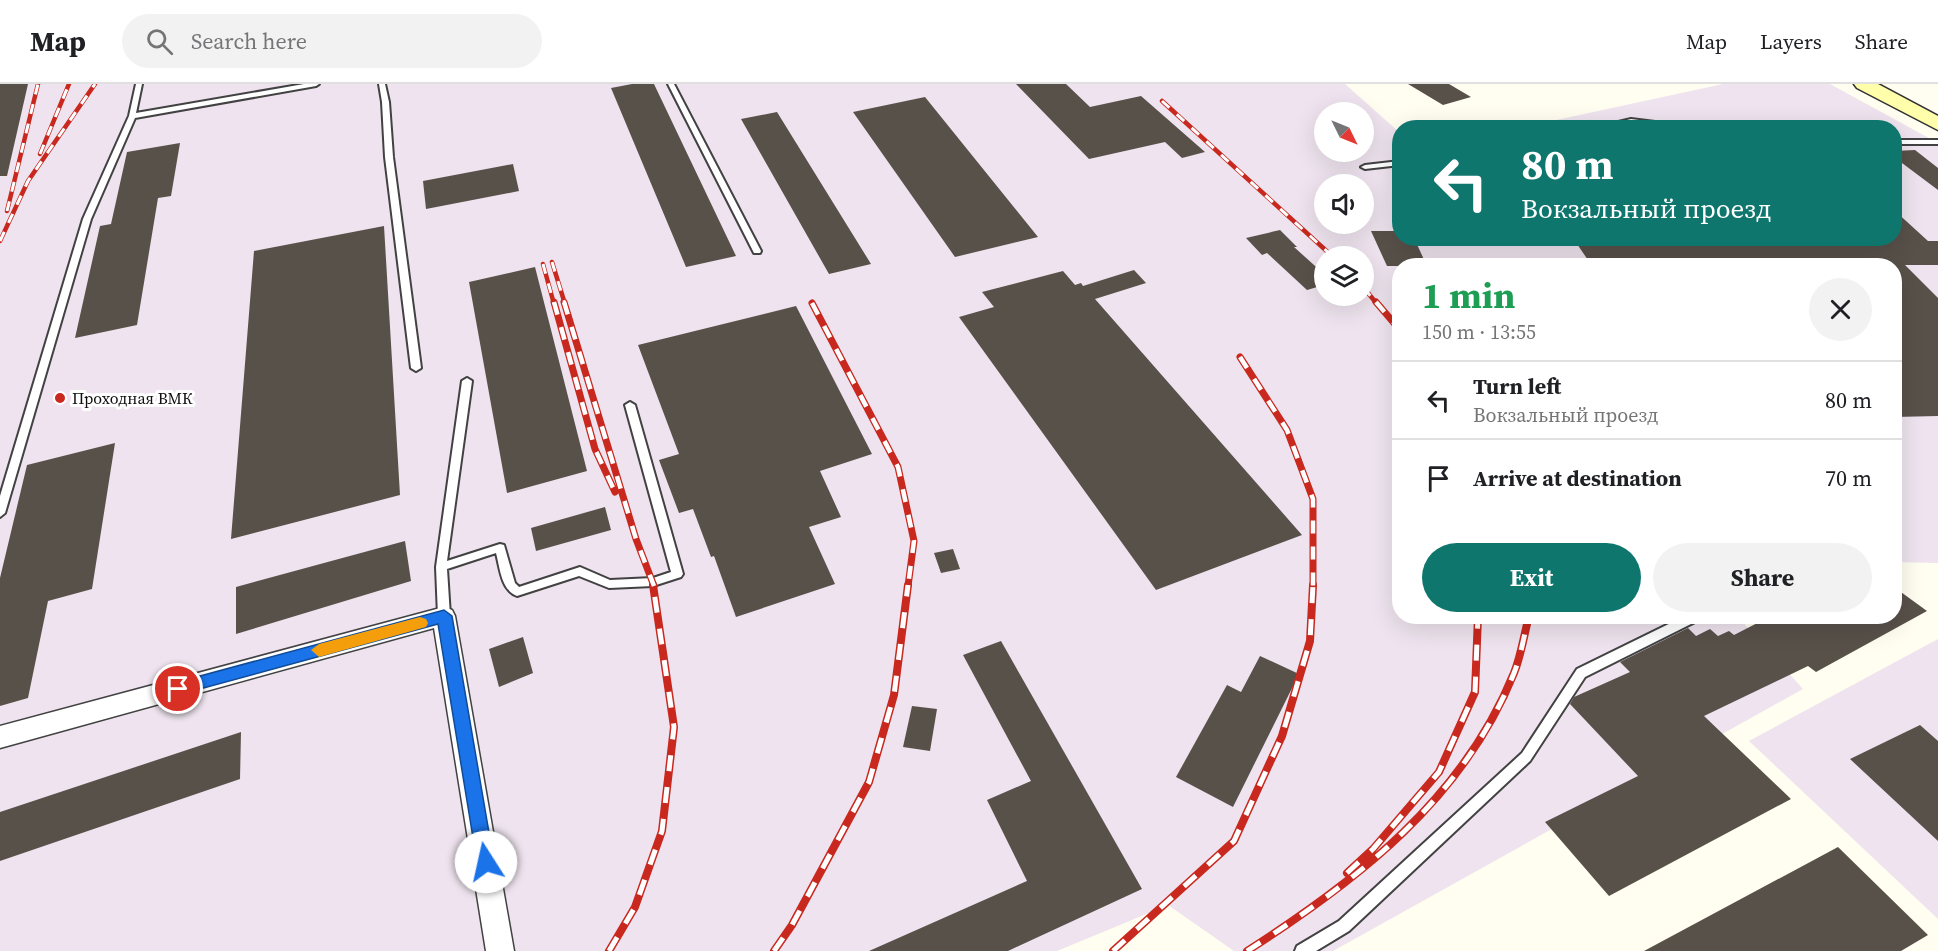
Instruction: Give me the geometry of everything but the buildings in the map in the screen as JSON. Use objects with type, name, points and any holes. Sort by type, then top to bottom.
[{"type":"main road","points":[[1864,84],[1938,124]]},
{"type":"street","points":[[0,737],[444,616],[501,951]]},
{"type":"lane","points":[[0,513],[87,219],[132,116],[139,84]]},
{"type":"lane","points":[[132,116],[316,84]]},
{"type":"lane","points":[[382,84],[387,103],[389,154],[399,218],[403,283],[416,368]]},
{"type":"lane","points":[[671,84],[757,252]]},
{"type":"lane","points":[[1902,142],[1938,142]]},
{"type":"lane","points":[[1365,168],[1392,164]]},
{"type":"lane","points":[[444,616],[441,567],[467,381]]},
{"type":"lane","points":[[441,567],[500,548],[510,585],[517,591],[579,571],[609,584],[653,582],[677,574],[630,405]]},
{"type":"lane","points":[[1302,951],[1344,926],[1526,757],[1581,673],[1679,624]]},
{"type":"shaded area","points":[[0,84],[1345,84],[1365,102],[1314,102],[1314,162],[1374,162],[1374,110],[1392,126],[1392,246],[1902,246],[1902,123],[1938,143],[1938,563],[1902,562],[1902,258],[1392,258],[1392,624],[1744,624],[1803,689],[1333,951],[1234,951],[1168,905],[1057,951],[0,951]]},
{"type":"shaded area","points":[[1723,84],[1830,84],[1896,120],[1556,120]]},
{"type":"shaded area","points":[[1938,639],[1938,919],[1749,741]]},
{"type":"railway","points":[[7,211],[38,84]]},
{"type":"railway","points":[[40,154],[69,84]]},
{"type":"railway","points":[[0,241],[28,181],[95,84]]},
{"type":"railway","points":[[1162,101],[1321,246]]},
{"type":"railway","points":[[552,262],[565,304]]},
{"type":"railway","points":[[543,264],[554,304]]},
{"type":"railway","points":[[1374,300],[1377,304]]},
{"type":"railway","points":[[554,302],[595,449],[615,492]]},
{"type":"railway","points":[[564,302],[636,539],[654,586]]},
{"type":"railway","points":[[1376,302],[1392,321]]},
{"type":"railway","points":[[812,303],[898,467],[914,541],[908,586]]},
{"type":"railway","points":[[1240,357],[1287,430],[1313,499],[1313,585]]},
{"type":"railway","points":[[609,951],[635,907],[662,831],[674,727],[653,585]]},
{"type":"railway","points":[[774,951],[792,925],[869,782],[894,695],[908,585]]},
{"type":"railway","points":[[1113,951],[1234,841],[1282,736],[1310,641],[1313,585]]},
{"type":"railway","points":[[1347,873],[1373,849],[1439,772],[1475,692],[1478,624]]},
{"type":"railway","points":[[1247,951],[1288,924],[1367,865],[1403,833],[1436,798],[1466,760],[1492,718],[1514,673],[1527,624]]},
{"type":"slow traffic","points":[[319,650],[420,623]]},
{"type":"place","name":"Проходная ВМК","points":[[60,398]]},
{"type":"route","points":[[178,689],[444,616],[486,862]]}]
